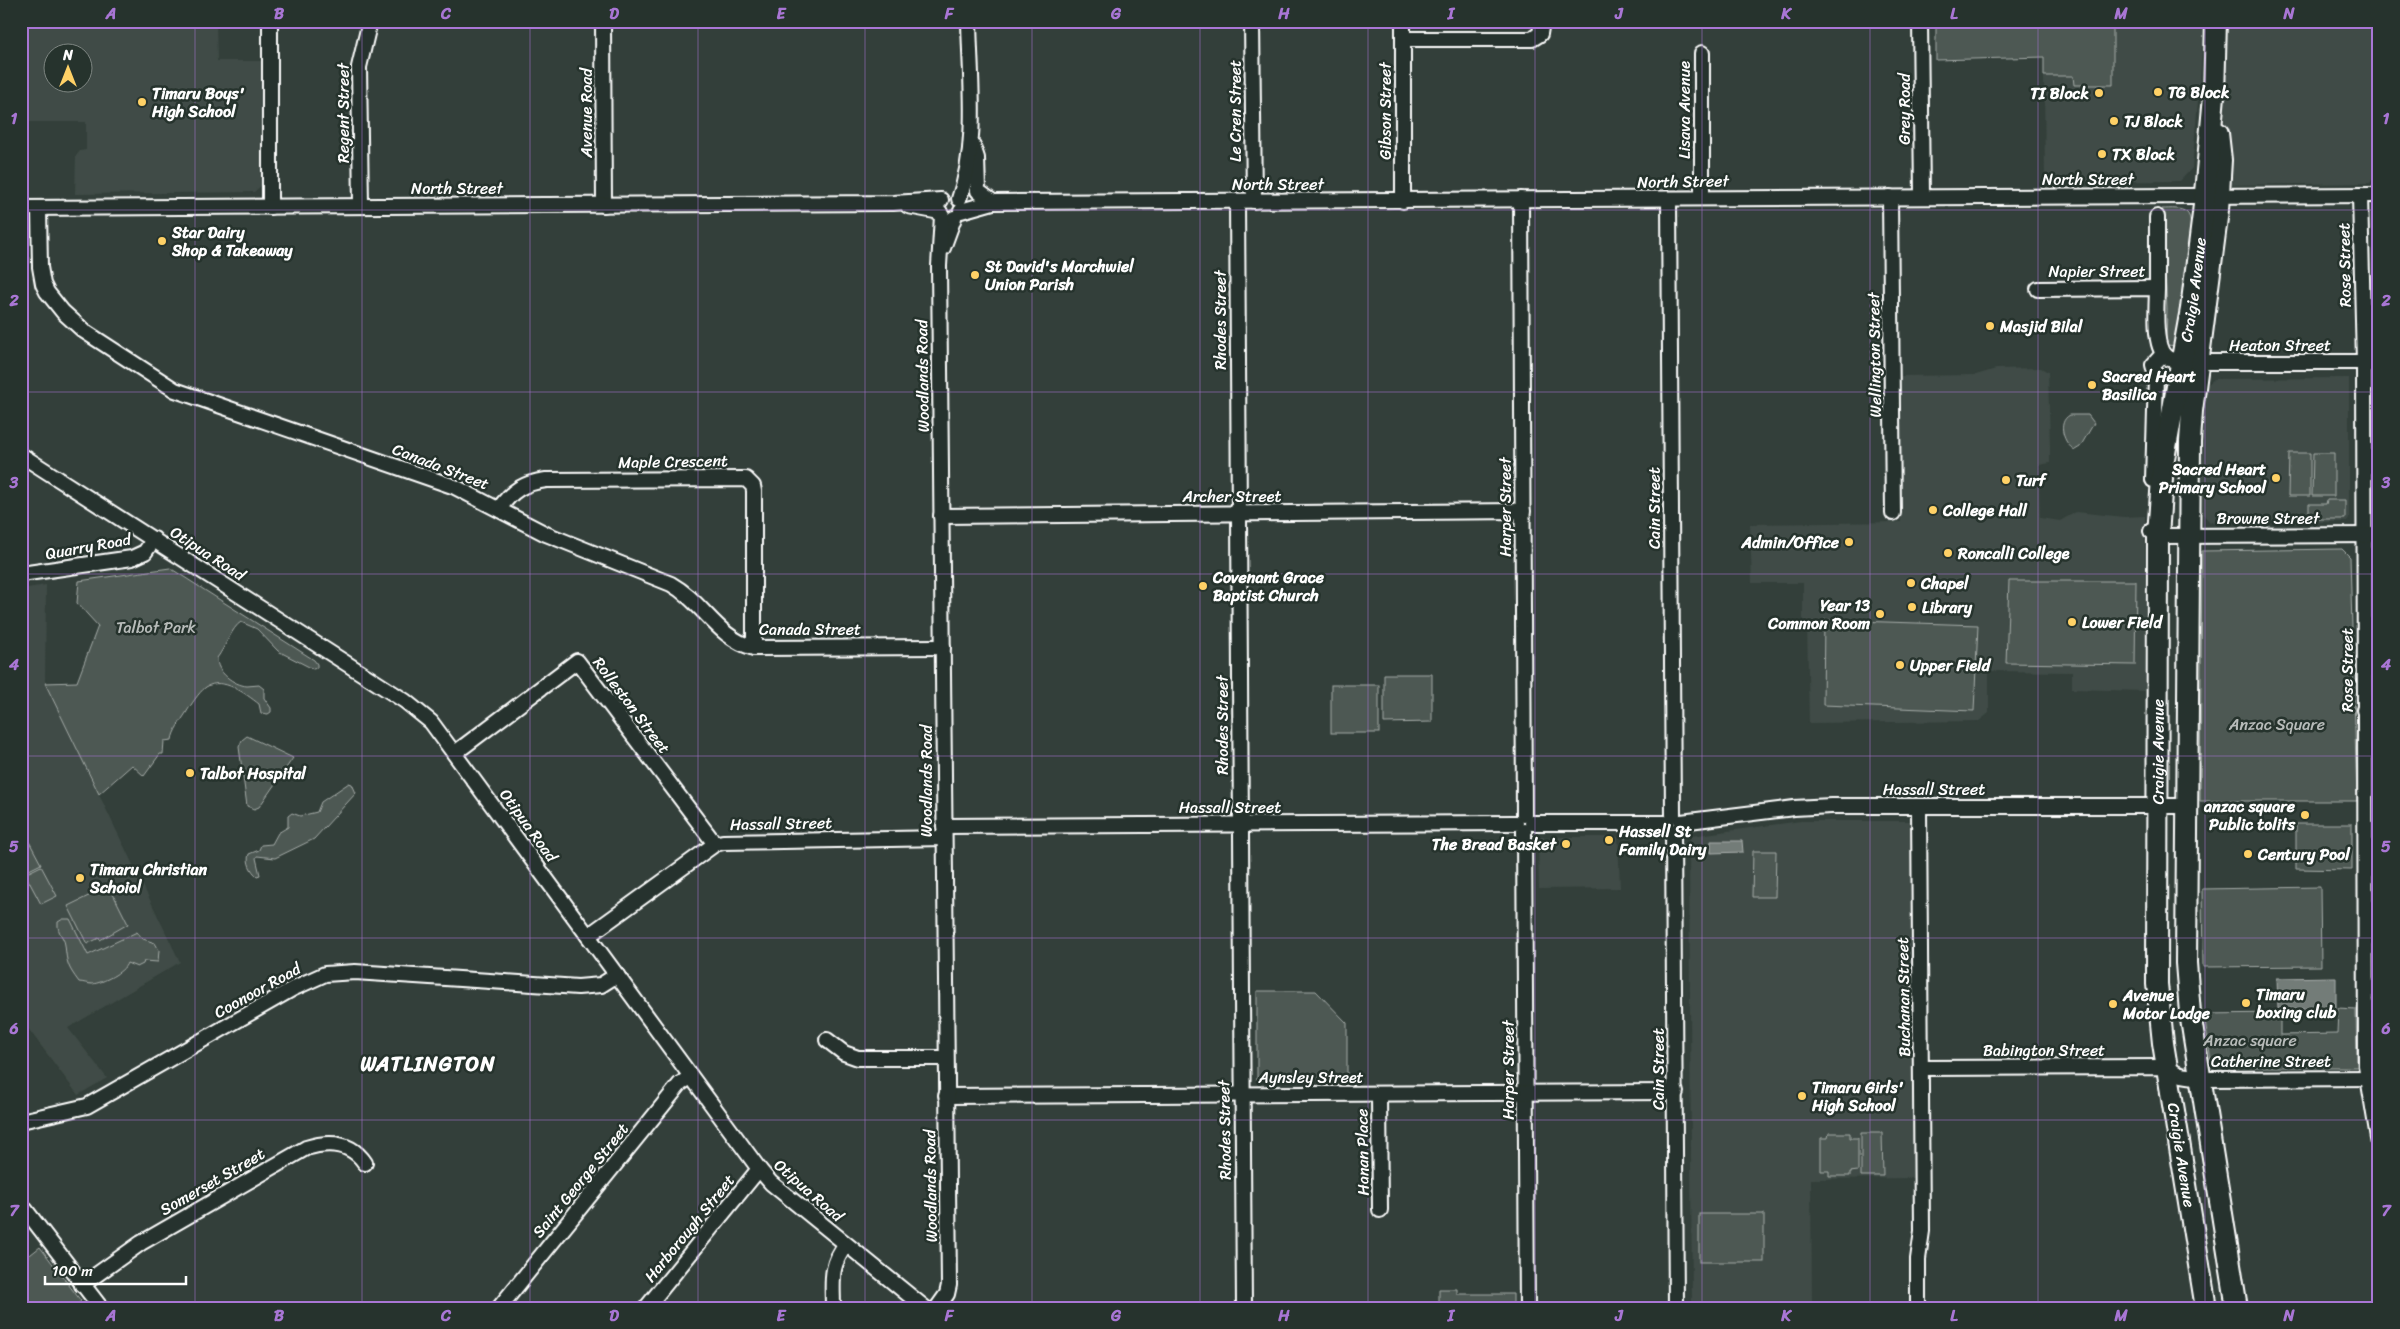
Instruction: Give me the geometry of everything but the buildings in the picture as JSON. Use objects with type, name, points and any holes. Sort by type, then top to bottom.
[{"type":"highway","name":"Craigie Avenue","points":[[2206,1308],[2167,1067],[2157,984],[2158,536],[2163,464],[2209,292],[2211,196],[2221,160],[2214,96],[2216,21]]},
{"type":"highway","name":"Craigie Avenue","points":[[2190,362],[2187,987],[2237,1308]]},
{"type":"street","points":[[270,21],[270,207]]},
{"type":"street","name":"Regent Street","points":[[361,206],[359,67],[370,21]]},
{"type":"street","name":"Avenue Road","points":[[603,21],[604,205]]},
{"type":"street","points":[[969,21],[971,135],[977,158],[978,191],[990,203]]},
{"type":"street","name":"Le Cren Street","points":[[1252,21],[1254,201]]},
{"type":"street","name":"Gibson Street","points":[[1403,21],[1403,201]]},
{"type":"street","points":[[1403,39],[1532,39],[1540,34],[1542,21]]},
{"type":"street","name":"Grey Road","points":[[1920,21],[1922,196]]},
{"type":"street","name":"Lisava Avenue","points":[[1702,53],[1702,197]]},
{"type":"street","name":"Woodlands Road","points":[[937,1308],[942,1302],[949,1285],[939,266],[940,251],[946,242],[951,206],[959,173],[966,165],[971,135]]},
{"type":"street","name":"Rose Street","points":[[2360,195],[2364,362],[2366,1055],[2374,1078],[2379,1144]]},
{"type":"street","name":"North Street","points":[[21,208],[893,203],[951,206],[990,203],[1521,199],[1669,200],[1702,197],[2379,195]]},
{"type":"street","name":"Wellington Street","points":[[1890,197],[1893,513]]},
{"type":"street","name":"Harper Street","points":[[1521,199],[1527,1308]]},
{"type":"street","name":"Cain Street","points":[[1669,200],[1676,1308]]},
{"type":"street","name":"Rhodes Street","points":[[1237,202],[1241,1095],[1244,1308]]},
{"type":"street","name":"Canada Street","points":[[39,208],[40,267],[43,284],[47,292],[63,312],[84,330],[163,382],[188,396],[455,487],[551,537],[671,584],[681,590],[724,634],[742,645],[754,648],[943,647]]},
{"type":"street","name":"Napier Street","points":[[2157,217],[2158,342],[2163,354]]},
{"type":"street","name":"Napier Street","points":[[2038,289],[2157,288]]},
{"type":"street","points":[[2158,536],[2152,533],[2150,518],[2156,376],[2153,365],[2163,354],[2167,358],[2190,362]]},
{"type":"street","name":"Heaton Street","points":[[2190,362],[2379,362]]},
{"type":"street","name":"Otipua Road","points":[[21,455],[410,704],[431,722],[758,1170],[846,1245],[925,1308]]},
{"type":"street","name":"Maple Crescent","points":[[499,509],[513,491],[531,482],[546,480],[746,479],[753,486],[754,491],[754,648]]},
{"type":"street","name":"Archer Street","points":[[941,516],[1523,510]]},
{"type":"street","name":"Browne Street","points":[[2158,536],[2379,534]]},
{"type":"street","name":"Quarry Road","points":[[21,574],[132,558],[145,552],[154,540]]},
{"type":"street","name":"Rolleston Street","points":[[455,753],[577,661],[715,844]]},
{"type":"street","points":[[2364,710],[2379,710]]},
{"type":"street","name":"Hassall Street","points":[[588,936],[715,844],[739,840],[944,832],[1240,825],[1673,822],[1794,808],[2188,806]]},
{"type":"street","name":"Buchanan Street","points":[[1918,1308],[1918,1259],[1922,1231],[1919,807]]},
{"type":"street","name":"Coonoor Road","points":[[21,1121],[87,1106],[294,988],[325,974],[361,972],[578,987],[601,985],[617,975]]},
{"type":"street","points":[[827,1040],[844,1053],[858,1058],[946,1058]]},
{"type":"street","name":"Catherine Street","points":[[2167,1067],[2178,1076],[2194,1076],[2202,1079],[2374,1078]]},
{"type":"street","name":"Babington Street","points":[[1921,1068],[2167,1067]]},
{"type":"street","name":"Saint George Street","points":[[499,1308],[680,1084],[690,1077]]},
{"type":"street","name":"Aynsley Street","points":[[946,1096],[1676,1092]]},
{"type":"street","name":"Hanan Place","points":[[1379,1094],[1380,1210]]},
{"type":"street","name":"Somerset Street","points":[[82,1285],[134,1247],[306,1148],[324,1144],[342,1145],[354,1150],[365,1163]]},
{"type":"street","name":"Harborough Street","points":[[646,1308],[758,1170]]},
{"type":"street","points":[[21,1204],[101,1308]]},
{"type":"street","points":[[833,1308],[833,1267],[838,1254],[846,1245]]},
{"type":"shaded area","name":"Timaru Boys' High School","points":[[21,21],[216,21],[217,61],[263,61],[263,184],[254,192],[75,194],[76,156],[80,151],[86,150],[86,122],[21,122]]},
{"type":"shaded area","points":[[2113,21],[2205,21],[2192,168],[2180,181],[2045,182],[2044,76],[2074,75],[2074,85],[2113,84]]},
{"type":"shaded area","points":[[2223,21],[2376,21],[2374,177],[2370,183],[2226,185]]},
{"type":"shaded area","name":"Roncalli College","points":[[2041,368],[2048,372],[2050,463],[2039,465],[2040,518],[2060,521],[2076,512],[2124,517],[2145,516],[2145,691],[2072,689],[2072,672],[1989,671],[1989,713],[1979,721],[1809,723],[1807,623],[1803,620],[1803,583],[1752,583],[1750,524],[1901,522],[1900,376],[1976,375],[1996,369]]},
{"type":"shaded area","name":"Sacred Heart Primary School","points":[[2349,378],[2349,519],[2347,522],[2210,522],[2202,513],[2202,443],[2206,386],[2214,379]]},
{"type":"shaded area","name":"Timaru Christian Schoiol","points":[[46,585],[45,683],[180,962],[68,1028],[107,1078],[78,1095],[21,1019],[21,589]]},
{"type":"shaded area","name":"Timaru Girls' High School","points":[[1801,821],[1912,821],[1915,1178],[1811,1179],[1812,1308],[1692,1308],[1689,841],[1692,836]]},
{"type":"shaded area","points":[[1538,837],[1618,837],[1620,888],[1539,889]]},
{"type":"shaded area","points":[[1711,841],[1742,841],[1743,852],[1711,853]]},
{"type":"shaded area","points":[[2336,977],[2336,1009],[2278,1009],[2277,978]]},
{"type":"green space","points":[[1936,21],[2113,21],[2113,85],[2074,85],[2073,76],[2044,76],[2044,57],[1936,60]]},
{"type":"green space","points":[[2162,209],[2183,210],[2188,214],[2190,223],[2189,256],[2176,346],[2167,345],[2166,342],[2167,310]]},
{"type":"green space","points":[[2070,415],[2088,415],[2094,423],[2080,447],[2075,450],[2065,439],[2063,433],[2063,423]]},
{"type":"green space","points":[[2289,453],[2310,453],[2310,496],[2288,496]]},
{"type":"green space","points":[[2313,453],[2334,453],[2334,496],[2312,496]]},
{"type":"green space","points":[[2327,500],[2345,500],[2345,519],[2309,519],[2309,504],[2326,504]]},
{"type":"green space","name":"Anzac Square","points":[[2342,549],[2350,557],[2357,801],[2200,801],[2202,551]]},
{"type":"green space","name":"Talbot Park","points":[[170,568],[314,660],[317,668],[313,669],[278,651],[257,629],[241,622],[235,628],[217,658],[217,663],[227,677],[237,683],[247,686],[259,685],[264,689],[264,698],[271,708],[271,712],[268,714],[261,713],[259,704],[227,685],[213,684],[206,687],[195,699],[174,733],[172,740],[164,741],[163,754],[160,754],[144,776],[132,765],[99,794],[45,683],[77,682],[98,626],[77,603],[79,581]]},
{"type":"green space","name":"Lower Field","points":[[2009,581],[2136,581],[2135,665],[2006,663]]},
{"type":"green space","name":"Upper Field","points":[[1824,620],[1978,625],[1974,711],[1823,705]]},
{"type":"green space","points":[[1384,674],[1432,674],[1432,722],[1384,723]]},
{"type":"green space","points":[[1331,685],[1379,685],[1379,733],[1331,733]]},
{"type":"green space","points":[[247,736],[293,758],[259,807],[254,809],[247,806],[239,747],[242,740]]},
{"type":"green space","points":[[349,783],[352,784],[356,793],[314,839],[275,858],[257,856],[260,875],[257,876],[255,874],[249,863],[249,854],[259,850],[261,845],[272,844],[278,833],[288,827],[288,816],[292,813],[300,816],[317,812],[321,802]]},
{"type":"green space","points":[[2296,824],[2352,824],[2352,870],[2296,869]]},
{"type":"green space","points":[[25,834],[41,864],[25,872],[21,865],[21,836]]},
{"type":"green space","points":[[1753,851],[1776,851],[1775,897],[1752,897]]},
{"type":"green space","points":[[41,866],[57,896],[41,904],[25,874]]},
{"type":"green space","points":[[109,886],[128,924],[100,940],[99,938],[87,944],[68,906]]},
{"type":"green space","points":[[2320,887],[2321,966],[2203,967],[2202,889]]},
{"type":"green space","points":[[63,919],[70,919],[88,955],[137,932],[143,939],[155,943],[159,950],[158,962],[144,961],[143,964],[137,967],[127,963],[122,970],[102,982],[92,984],[79,982],[68,964],[64,942],[59,929],[58,922]]},
{"type":"green space","points":[[1257,991],[1316,991],[1347,1023],[1347,1080],[1257,1080]]},
{"type":"green space","name":"Anzac square","points":[[2338,1008],[2356,1009],[2357,1067],[2212,1067],[2204,1014],[2280,1013],[2280,1035],[2337,1034]]},
{"type":"green space","points":[[1829,1133],[1850,1133],[1850,1138],[1858,1138],[1858,1171],[1850,1172],[1850,1176],[1829,1176],[1829,1171],[1821,1171],[1821,1138],[1828,1138]]},
{"type":"green space","points":[[1861,1133],[1882,1133],[1883,1176],[1861,1176]]},
{"type":"green space","points":[[1699,1214],[1764,1214],[1764,1262],[1699,1262]]},
{"type":"green space","points":[[40,1247],[81,1301],[73,1308],[21,1308],[21,1262]]},
{"type":"green space","points":[[1439,1289],[1457,1289],[1457,1294],[1513,1294],[1513,1308],[1439,1308]]},
{"type":"place","name":"TG Block","points":[[2158,92]]},
{"type":"place","name":"TI Block","points":[[2099,93]]},
{"type":"place","name":"Timaru Boys' High School","points":[[142,102]]},
{"type":"place","name":"TJ Block","points":[[2114,121]]},
{"type":"place","name":"TX Block","points":[[2102,154]]},
{"type":"place","name":"Star Dairy Shop & Takeaway","points":[[162,241]]},
{"type":"place","name":"St David's Marchwiel Union Parish","points":[[975,275]]},
{"type":"place","name":"Masjid Bilal","points":[[1990,326]]},
{"type":"place","name":"Sacred Heart Basilica","points":[[2092,385]]},
{"type":"place","name":"Sacred Heart Primary School","points":[[2276,478]]},
{"type":"place","name":"Turf","points":[[2006,480]]},
{"type":"place","name":"College Hall","points":[[1933,510]]},
{"type":"place","name":"Admin/Office","points":[[1849,542]]},
{"type":"place","name":"Roncalli College","points":[[1948,553]]},
{"type":"place","name":"Chapel","points":[[1911,583]]},
{"type":"place","name":"Covenant Grace Baptist Church","points":[[1203,586]]},
{"type":"place","name":"Library","points":[[1912,607]]},
{"type":"place","name":"Year 13 Common Room","points":[[1880,614]]},
{"type":"place","name":"Lower Field","points":[[2072,622]]},
{"type":"place","name":"Upper Field","points":[[1900,665]]},
{"type":"place","name":"Talbot Hospital","points":[[190,773]]},
{"type":"place","name":"anzac square Public tolits","points":[[2305,815]]},
{"type":"place","name":"Hassell St Family Dairy","points":[[1609,840]]},
{"type":"place","name":"The Bread Basket","points":[[1566,844]]},
{"type":"place","name":"Century Pool","points":[[2248,854]]},
{"type":"place","name":"Timaru Christian Schoiol","points":[[80,878]]},
{"type":"place","name":"Timaru boxing club","points":[[2246,1003]]},
{"type":"place","name":"Avenue Motor Lodge","points":[[2113,1004]]},
{"type":"place","name":"Timaru Girls' High School","points":[[1802,1096]]},
{"type":"district","name":"WATLINGTON","points":[[428,1064]]}]
